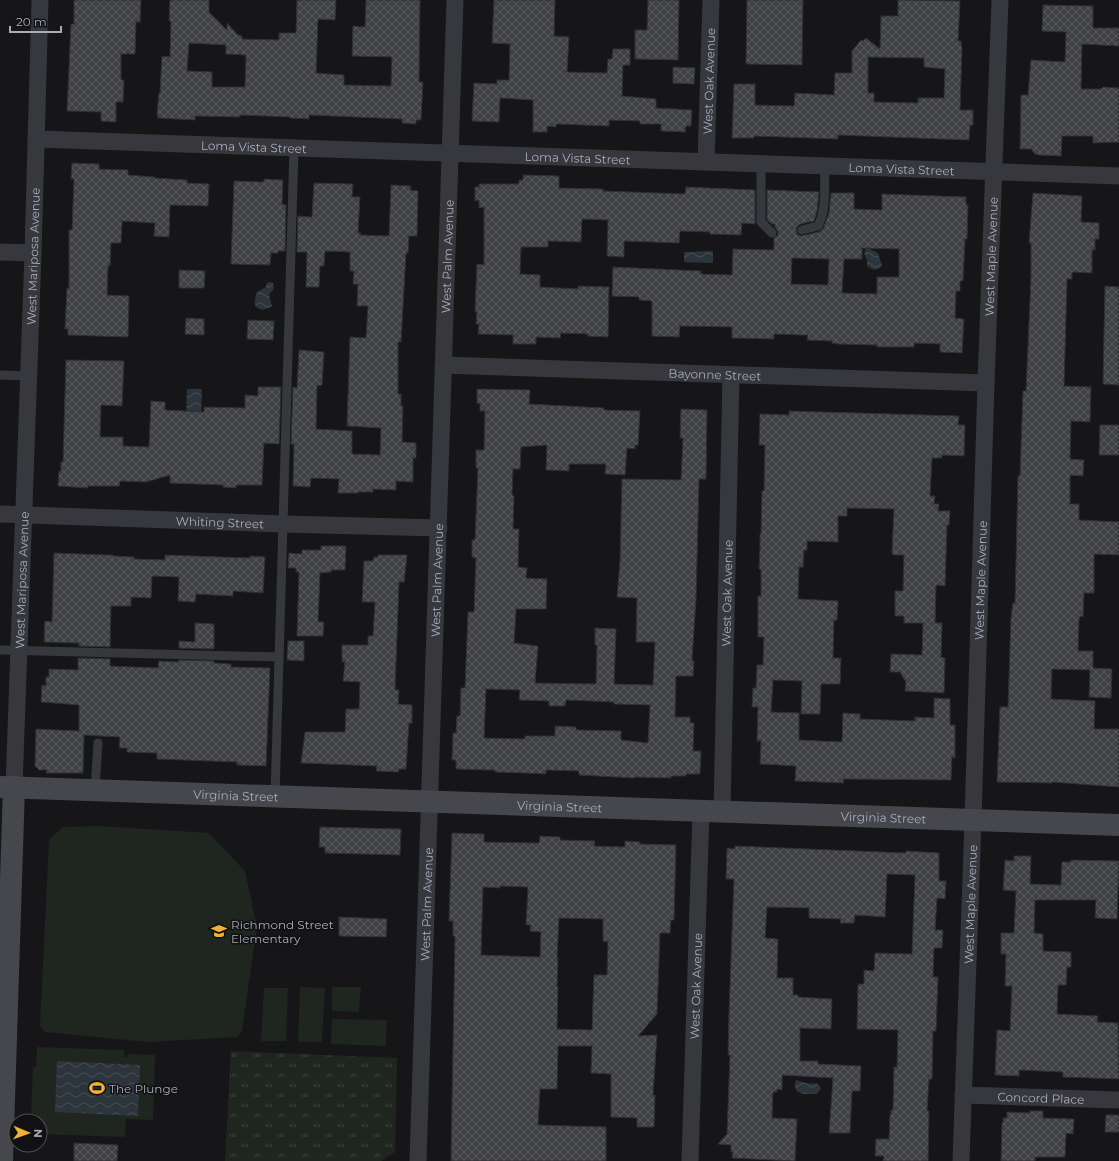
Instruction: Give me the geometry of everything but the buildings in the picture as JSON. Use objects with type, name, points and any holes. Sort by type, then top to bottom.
[{"type":"street","name":"West Mariposa Avenue","points":[[2,1161],[7,787],[19,651],[40,0]]},
{"type":"street","name":"West Palm Avenue","points":[[418,1161],[455,0]]},
{"type":"street","name":"West Oak Avenue","points":[[706,162],[711,0]]},
{"type":"street","name":"West Maple Avenue","points":[[961,1161],[1000,0]]},
{"type":"street","name":"Loma Vista Street","points":[[36,139],[1119,176]]},
{"type":"street","points":[[0,252],[33,253]]},
{"type":"street","name":"Bayonne Street","points":[[443,365],[986,383]]},
{"type":"street","name":"West Oak Avenue","points":[[690,1161],[712,811],[731,375]]},
{"type":"street","name":"Whiting Street","points":[[0,514],[439,528]]},
{"type":"street","name":"Virginia Street","points":[[7,787],[1119,825]]},
{"type":"street","name":"Concord Place","points":[[963,1095],[1119,1100]]},
{"type":"lane","points":[[275,796],[294,148]]},
{"type":"lane","points":[[761,164],[761,222],[772,233]]},
{"type":"lane","points":[[802,230],[818,226],[822,218],[825,166]]},
{"type":"lane","points":[[0,375],[29,376]]},
{"type":"lane","points":[[0,650],[279,657]]},
{"type":"lane","points":[[96,790],[98,743]]},
{"type":"green space","points":[[100,826],[209,833],[245,871],[257,927],[242,1031],[237,1037],[148,1042],[45,1032],[40,1026],[49,839],[63,827]]},
{"type":"green space","points":[[300,987],[325,988],[322,1042],[298,1042]]},
{"type":"green space","points":[[332,987],[361,987],[359,1012],[332,1011]]},
{"type":"green space","points":[[264,988],[288,988],[286,1041],[261,1041]]},
{"type":"green space","points":[[332,1019],[387,1020],[386,1046],[331,1044]]},
{"type":"green space","points":[[37,1047],[124,1050],[124,1057],[127,1057],[128,1054],[155,1055],[153,1120],[126,1119],[125,1137],[48,1134],[48,1113],[31,1113],[33,1067],[36,1067]]},
{"type":"green space","points":[[231,1051],[397,1058],[395,1152],[381,1161],[225,1161]]},
{"type":"water","points":[[867,248],[878,253],[882,265],[880,268],[874,270],[867,266],[867,260],[864,253]]},
{"type":"water","points":[[713,251],[713,263],[684,262],[684,252]]},
{"type":"water","points":[[269,282],[273,283],[274,288],[269,295],[272,306],[268,309],[259,309],[255,305],[257,292],[266,287],[266,284]]},
{"type":"water","points":[[187,389],[202,389],[201,418],[186,418]]},
{"type":"water","name":"The Plunge","points":[[57,1061],[140,1065],[138,1116],[55,1112]]},
{"type":"water","points":[[796,1080],[816,1083],[821,1088],[817,1094],[801,1093],[795,1089]]},
{"type":"place","name":"Richmond Street Elementary","points":[[219,931]]},
{"type":"place","name":"The Plunge","points":[[97,1088]]}]
